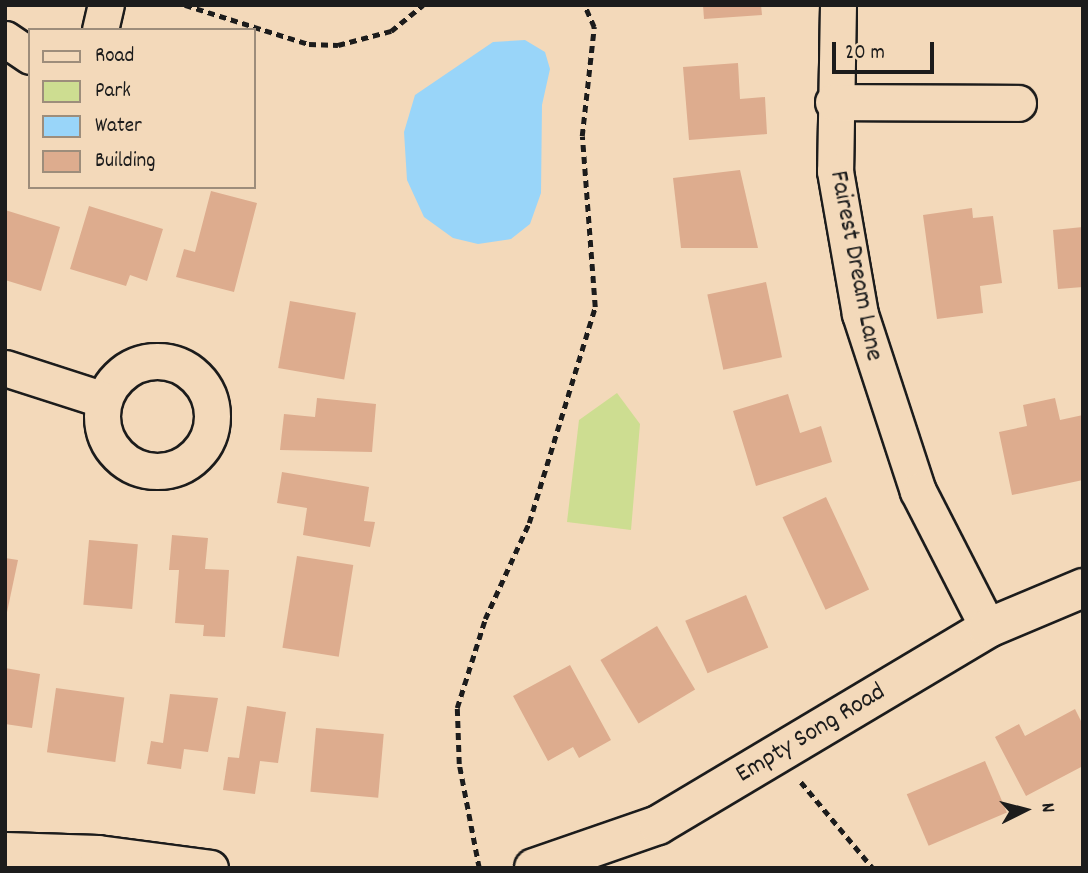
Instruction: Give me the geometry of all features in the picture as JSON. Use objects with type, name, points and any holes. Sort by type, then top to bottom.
[{"type":"street","points":[[100,28],[106,5]]},
{"type":"street","name":"Fairest Dream Lane","points":[[838,5],[833,102],[846,241],[875,372],[918,491],[988,628]]},
{"type":"street","points":[[5,39],[28,55]]},
{"type":"street","points":[[833,102],[1018,103]]},
{"type":"street","points":[[5,368],[104,400]]},
{"type":"street","name":"Empty Song Road","points":[[534,868],[658,825],[988,628],[1083,588]]},
{"type":"street","points":[[5,850],[97,853],[210,868]]},
{"type":"path","points":[[185,5],[309,44],[338,45],[391,31],[423,5]]},
{"type":"path","points":[[479,868],[458,764],[457,708],[485,619],[529,523],[595,307],[582,136],[594,27],[584,5]]},
{"type":"path","points":[[783,751],[810,799],[873,868]]},
{"type":"green space","points":[[617,393],[640,424],[631,530],[567,522],[579,420]]},
{"type":"water","points":[[525,40],[545,52],[550,69],[542,105],[541,193],[530,224],[511,239],[478,244],[453,238],[424,217],[407,180],[404,132],[415,95],[493,42]]},
{"type":"building","points":[[703,5],[761,5],[762,15],[704,19]]},
{"type":"building","points":[[738,63],[740,99],[765,97],[767,134],[689,140],[683,67]]},
{"type":"building","points":[[740,170],[758,248],[681,248],[673,178]]},
{"type":"building","points":[[211,191],[257,203],[234,292],[176,277],[184,249],[195,252]]},
{"type":"building","points":[[89,206],[163,229],[147,281],[130,275],[126,286],[70,269]]},
{"type":"building","points":[[972,208],[973,218],[993,216],[1002,283],[980,286],[983,313],[937,319],[923,215]]},
{"type":"building","points":[[5,210],[60,227],[41,291],[5,280]]},
{"type":"building","points":[[1083,227],[1083,287],[1058,289],[1053,230]]},
{"type":"building","points":[[766,282],[782,357],[723,370],[707,294]]},
{"type":"building","points":[[290,301],[356,313],[344,380],[278,368]]},
{"type":"building","points":[[788,394],[800,433],[821,426],[832,462],[756,486],[733,411]]},
{"type":"building","points":[[317,398],[376,404],[372,452],[280,450],[284,414],[315,417]]},
{"type":"building","points":[[1055,398],[1060,420],[1083,415],[1083,480],[1012,495],[999,432],[1027,426],[1023,405]]},
{"type":"building","points":[[282,472],[369,487],[364,521],[375,522],[370,547],[303,535],[307,508],[277,503]]},
{"type":"building","points":[[826,497],[869,589],[826,610],[782,517]]},
{"type":"building","points":[[172,535],[208,538],[205,569],[229,570],[225,637],[203,636],[204,625],[175,623],[179,570],[169,570]]},
{"type":"building","points":[[89,540],[138,544],[132,609],[83,605]]},
{"type":"building","points":[[297,556],[353,565],[339,657],[282,648]]},
{"type":"building","points":[[5,558],[18,560],[6,617],[5,616]]},
{"type":"building","points":[[746,595],[768,647],[708,673],[685,621]]},
{"type":"building","points":[[657,626],[695,689],[639,723],[600,660]]},
{"type":"building","points":[[570,665],[611,740],[579,758],[573,747],[548,761],[513,696]]},
{"type":"building","points":[[5,668],[40,674],[32,728],[5,724]]},
{"type":"building","points":[[56,688],[124,698],[115,762],[47,752]]},
{"type":"building","points":[[170,694],[218,698],[208,752],[184,749],[181,769],[147,764],[151,741],[163,743]]},
{"type":"building","points":[[247,706],[286,712],[278,763],[260,761],[255,794],[223,790],[228,757],[239,758]]},
{"type":"building","points":[[1075,709],[1083,725],[1083,766],[1026,796],[995,737],[1019,724],[1025,736]]},
{"type":"building","points":[[316,728],[384,734],[378,798],[310,792]]},
{"type":"building","points":[[985,761],[1007,813],[929,846],[907,794]]}]
